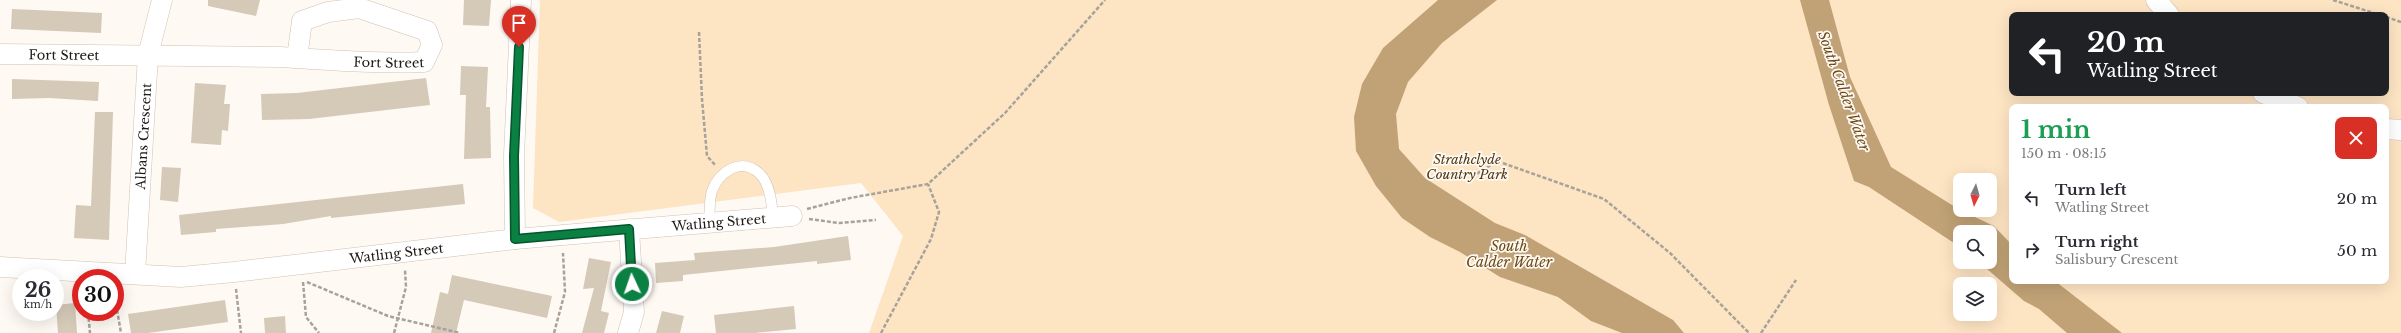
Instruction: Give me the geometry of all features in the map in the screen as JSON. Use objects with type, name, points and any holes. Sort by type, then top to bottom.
[{"type":"street","name":"Albans Crescent","points":[[136,274],[148,55],[162,0]]},
{"type":"street","points":[[515,239],[514,156],[522,0]]},
{"type":"street","points":[[2156,0],[2166,12]]},
{"type":"street","name":"Fort Street","points":[[0,54],[296,58],[388,64],[424,62],[432,45],[427,31],[359,8],[328,12],[302,21],[296,58]]},
{"type":"street","points":[[2270,96],[2290,104]]},
{"type":"street","points":[[2389,128],[2401,130]]},
{"type":"street","name":"Watling Street","points":[[0,267],[181,277],[515,239],[790,214]]},
{"type":"street","points":[[628,333],[634,312],[629,229]]},
{"type":"lane","points":[[709,222],[711,193],[717,180],[728,168],[745,166],[760,174],[772,200],[790,214]]},
{"type":"path","points":[[790,214],[850,198],[928,184],[1005,113],[1105,0]]},
{"type":"path","points":[[2333,0],[2371,12]]},
{"type":"path","points":[[2389,18],[2401,22]]},
{"type":"path","points":[[699,32],[702,99],[707,156],[723,174]]},
{"type":"path","points":[[1472,177],[1497,161],[1604,199],[1670,253],[1749,333]]},
{"type":"path","points":[[881,333],[931,239],[939,212],[928,184]]},
{"type":"path","points":[[790,214],[839,224],[876,220]]},
{"type":"path","points":[[554,333],[565,292],[563,250]]},
{"type":"path","points":[[394,333],[406,287],[404,252]]},
{"type":"path","points":[[234,272],[241,333]]},
{"type":"path","points":[[303,280],[398,319],[460,333]]},
{"type":"path","points":[[1761,333],[1796,280]]},
{"type":"path","points":[[89,321],[90,333]]},
{"type":"path","points":[[120,321],[122,333]]},
{"type":"green space","name":"Strathclyde Country Park","points":[[540,0],[2401,0],[2401,333],[869,333],[903,236],[861,183],[559,222],[533,208]]},
{"type":"water","name":"South Calder Water","points":[[1438,0],[1497,0],[1442,43],[1408,82],[1396,114],[1399,149],[1425,178],[1495,223],[1525,235],[1673,320],[1684,333],[1622,333],[1591,321],[1558,297],[1500,277],[1460,252],[1430,237],[1402,218],[1376,186],[1356,151],[1354,117],[1362,84],[1383,48]]},
{"type":"water","name":"South Calder Water","points":[[1800,0],[1829,0],[1850,77],[1891,167],[1953,206],[1953,217],[1975,217],[1992,225],[1953,225],[1953,242],[1869,187],[1854,181],[1829,105]]},
{"type":"water","name":"South Calder Water","points":[[1997,229],[2009,242],[2009,284],[2059,284],[2122,333],[2067,333],[2039,309],[2024,301],[1987,269],[1997,269]]},
{"type":"building","points":[[208,0],[260,0],[256,16],[208,6]]},
{"type":"building","points":[[464,0],[491,0],[489,26],[463,25]]},
{"type":"building","points":[[12,9],[102,13],[101,33],[11,29]]},
{"type":"building","points":[[461,66],[488,67],[486,107],[490,107],[491,158],[464,159],[466,95],[460,95]]},
{"type":"building","points":[[426,78],[430,105],[309,119],[262,120],[261,94],[297,93]]},
{"type":"building","points":[[12,79],[99,82],[98,101],[49,98],[12,99]]},
{"type":"building","points":[[195,83],[226,85],[224,104],[230,104],[228,131],[222,130],[221,145],[191,143]]},
{"type":"building","points":[[95,112],[113,112],[109,240],[74,238],[76,205],[91,206]]},
{"type":"building","points":[[162,167],[181,168],[178,202],[160,200]]},
{"type":"building","points":[[463,184],[465,204],[331,218],[331,216],[283,224],[216,229],[216,232],[181,235],[179,215]]},
{"type":"building","points":[[848,236],[851,260],[817,264],[817,261],[683,275],[683,281],[656,283],[655,263],[695,260],[694,253],[774,247]]},
{"type":"building","points":[[589,258],[611,262],[601,311],[609,313],[604,333],[582,333],[594,288],[583,289]]},
{"type":"building","points":[[452,275],[552,296],[547,318],[464,300],[456,333],[431,333],[440,292],[448,294]]},
{"type":"building","points":[[225,300],[228,322],[148,333],[131,333],[128,314]]},
{"type":"building","points":[[72,303],[72,321],[76,321],[77,333],[58,333],[57,321],[64,321],[64,304]]},
{"type":"building","points":[[794,306],[796,329],[755,333],[716,333],[714,315]]},
{"type":"building","points":[[662,311],[684,316],[680,333],[656,333]]},
{"type":"building","points":[[285,316],[286,333],[265,333],[264,318]]},
{"type":"route","points":[[519,47],[514,156],[515,239],[629,229],[632,284]]}]
